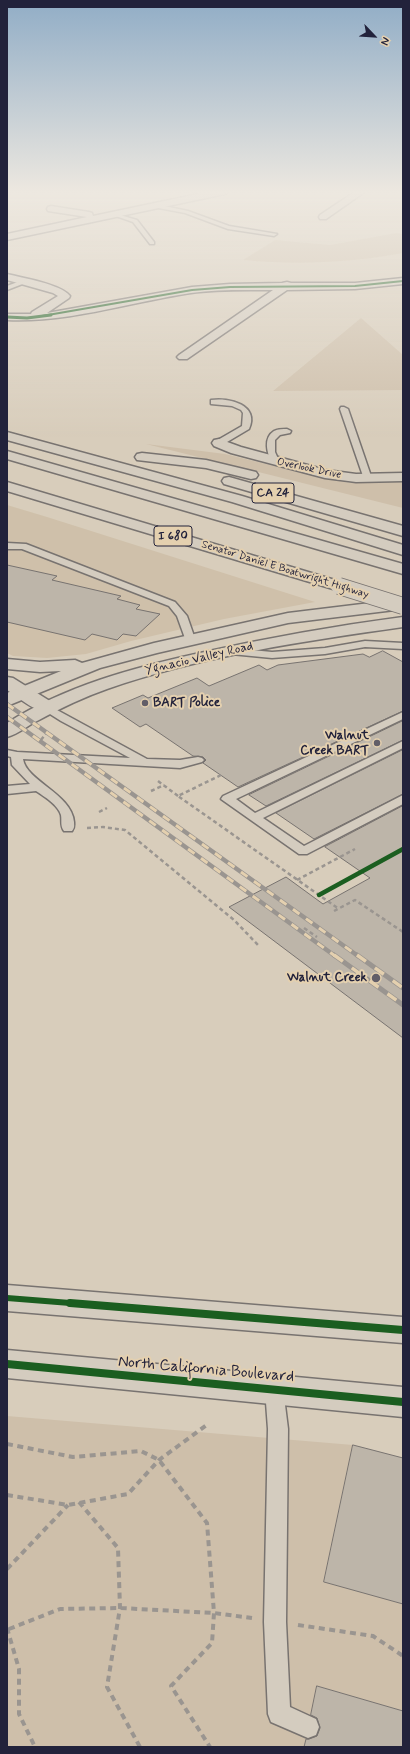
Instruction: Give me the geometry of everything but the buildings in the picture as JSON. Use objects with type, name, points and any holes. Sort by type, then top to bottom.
[{"type":"main road","points":[[7,277],[57,291],[65,296],[51,306],[27,318]]},
{"type":"main road","points":[[7,317],[27,318],[55,316],[192,290],[287,285],[355,286],[403,281]]},
{"type":"main road","points":[[184,357],[287,285]]},
{"type":"main road","points":[[355,286],[389,294]]},
{"type":"main road","points":[[7,436],[231,497],[335,527],[403,550]]},
{"type":"main road","name":"Overlook Drive","points":[[219,443],[236,450],[326,474],[368,479],[403,477]]},
{"type":"main road","name":"CA 24","points":[[127,453],[403,531]]},
{"type":"main road","name":"I 680","points":[[7,456],[403,569]]},
{"type":"main road","points":[[142,457],[206,464],[317,492]]},
{"type":"main road","name":"Senator Daniel E Boatwright Highway","points":[[7,486],[403,605]]},
{"type":"main road","name":"Ygnacio Valley Road","points":[[15,696],[94,664],[190,639],[288,618],[403,605]]},
{"type":"main road","name":"Ygnacio Valley Road","points":[[7,731],[46,707],[83,690],[120,678],[231,650],[343,630],[403,622]]},
{"type":"main road","points":[[7,664],[40,667],[94,664]]},
{"type":"main road","points":[[7,682],[15,696],[46,707]]},
{"type":"main road","points":[[7,1298],[403,1330]]},
{"type":"main road","name":"North California Boulevard","points":[[7,1364],[403,1402]]},
{"type":"lane","points":[[7,288],[23,282]]},
{"type":"lane","points":[[214,402],[240,405],[245,409],[248,416],[246,427],[219,443]]},
{"type":"lane","points":[[344,409],[368,479]]},
{"type":"lane","points":[[275,461],[271,452],[270,440],[277,434],[287,431]]},
{"type":"lane","points":[[7,546],[23,546],[172,604],[180,610],[190,639]]},
{"type":"lane","points":[[231,650],[272,655],[325,651],[365,644],[403,646]]},
{"type":"lane","points":[[46,707],[65,719],[146,761]]},
{"type":"lane","points":[[403,716],[227,799],[303,851],[403,799]]},
{"type":"lane","points":[[254,818],[403,744]]},
{"type":"lane","points":[[12,754],[180,764],[198,760]]},
{"type":"lane","points":[[12,754],[18,765],[39,787],[55,799],[67,814],[68,828]]},
{"type":"lane","points":[[7,790],[39,787]]},
{"type":"lane","points":[[274,1389],[278,1429],[275,1622],[279,1714],[308,1727]]},
{"type":"path","points":[[40,741],[53,726]]},
{"type":"path","points":[[178,796],[221,775]]},
{"type":"path","points":[[158,780],[178,796],[338,909]]},
{"type":"path","points":[[151,791],[164,785]]},
{"type":"path","points":[[99,812],[107,808]]},
{"type":"path","points":[[86,828],[103,827],[125,830],[234,920],[259,946]]},
{"type":"path","points":[[297,880],[355,849]]},
{"type":"path","points":[[319,896],[326,892]]},
{"type":"path","points":[[334,912],[355,900],[403,932]]},
{"type":"path","points":[[304,928],[317,937]]},
{"type":"path","points":[[7,1495],[68,1505],[128,1494],[159,1460],[208,1424]]},
{"type":"path","points":[[7,1444],[73,1457],[141,1451],[159,1460],[207,1523],[214,1613],[212,1643],[172,1686],[210,1747]]},
{"type":"path","points":[[79,1502],[118,1548],[120,1608],[107,1687],[140,1747]]},
{"type":"path","points":[[7,1569],[68,1505]]},
{"type":"path","points":[[35,1747],[19,1714],[19,1670],[8,1629],[60,1610],[120,1608],[214,1613],[373,1636],[403,1656]]},
{"type":"shaded area","points":[[361,318],[403,355],[403,390],[273,391]]},
{"type":"shaded area","points":[[146,444],[225,454],[350,483],[403,481],[403,508]]},
{"type":"shaded area","points":[[7,505],[315,602],[224,619],[131,641],[86,654],[47,658],[13,656],[7,653]]},
{"type":"shaded area","points":[[7,1416],[353,1445],[324,1582],[403,1604],[403,1711],[317,1686],[304,1747],[7,1747]]},
{"type":"railway","points":[[7,704],[358,956]]},
{"type":"railway","points":[[7,717],[335,956]]},
{"type":"railway","points":[[334,955],[403,1005]]},
{"type":"railway","points":[[357,955],[403,988]]},
{"type":"cycle path","points":[[7,317],[27,318],[55,315],[192,290],[230,287],[355,286],[403,281]]},
{"type":"cycle path","points":[[319,895],[403,849]]},
{"type":"cycle path","points":[[7,1298],[403,1330]]},
{"type":"cycle path","points":[[7,1364],[403,1402]]},
{"type":"place","name":"BART Police","points":[[145,703]]},
{"type":"place","name":"Walnut Creek BART","points":[[377,743]]},
{"type":"place","name":"Walnut Creek","points":[[376,978]]}]
